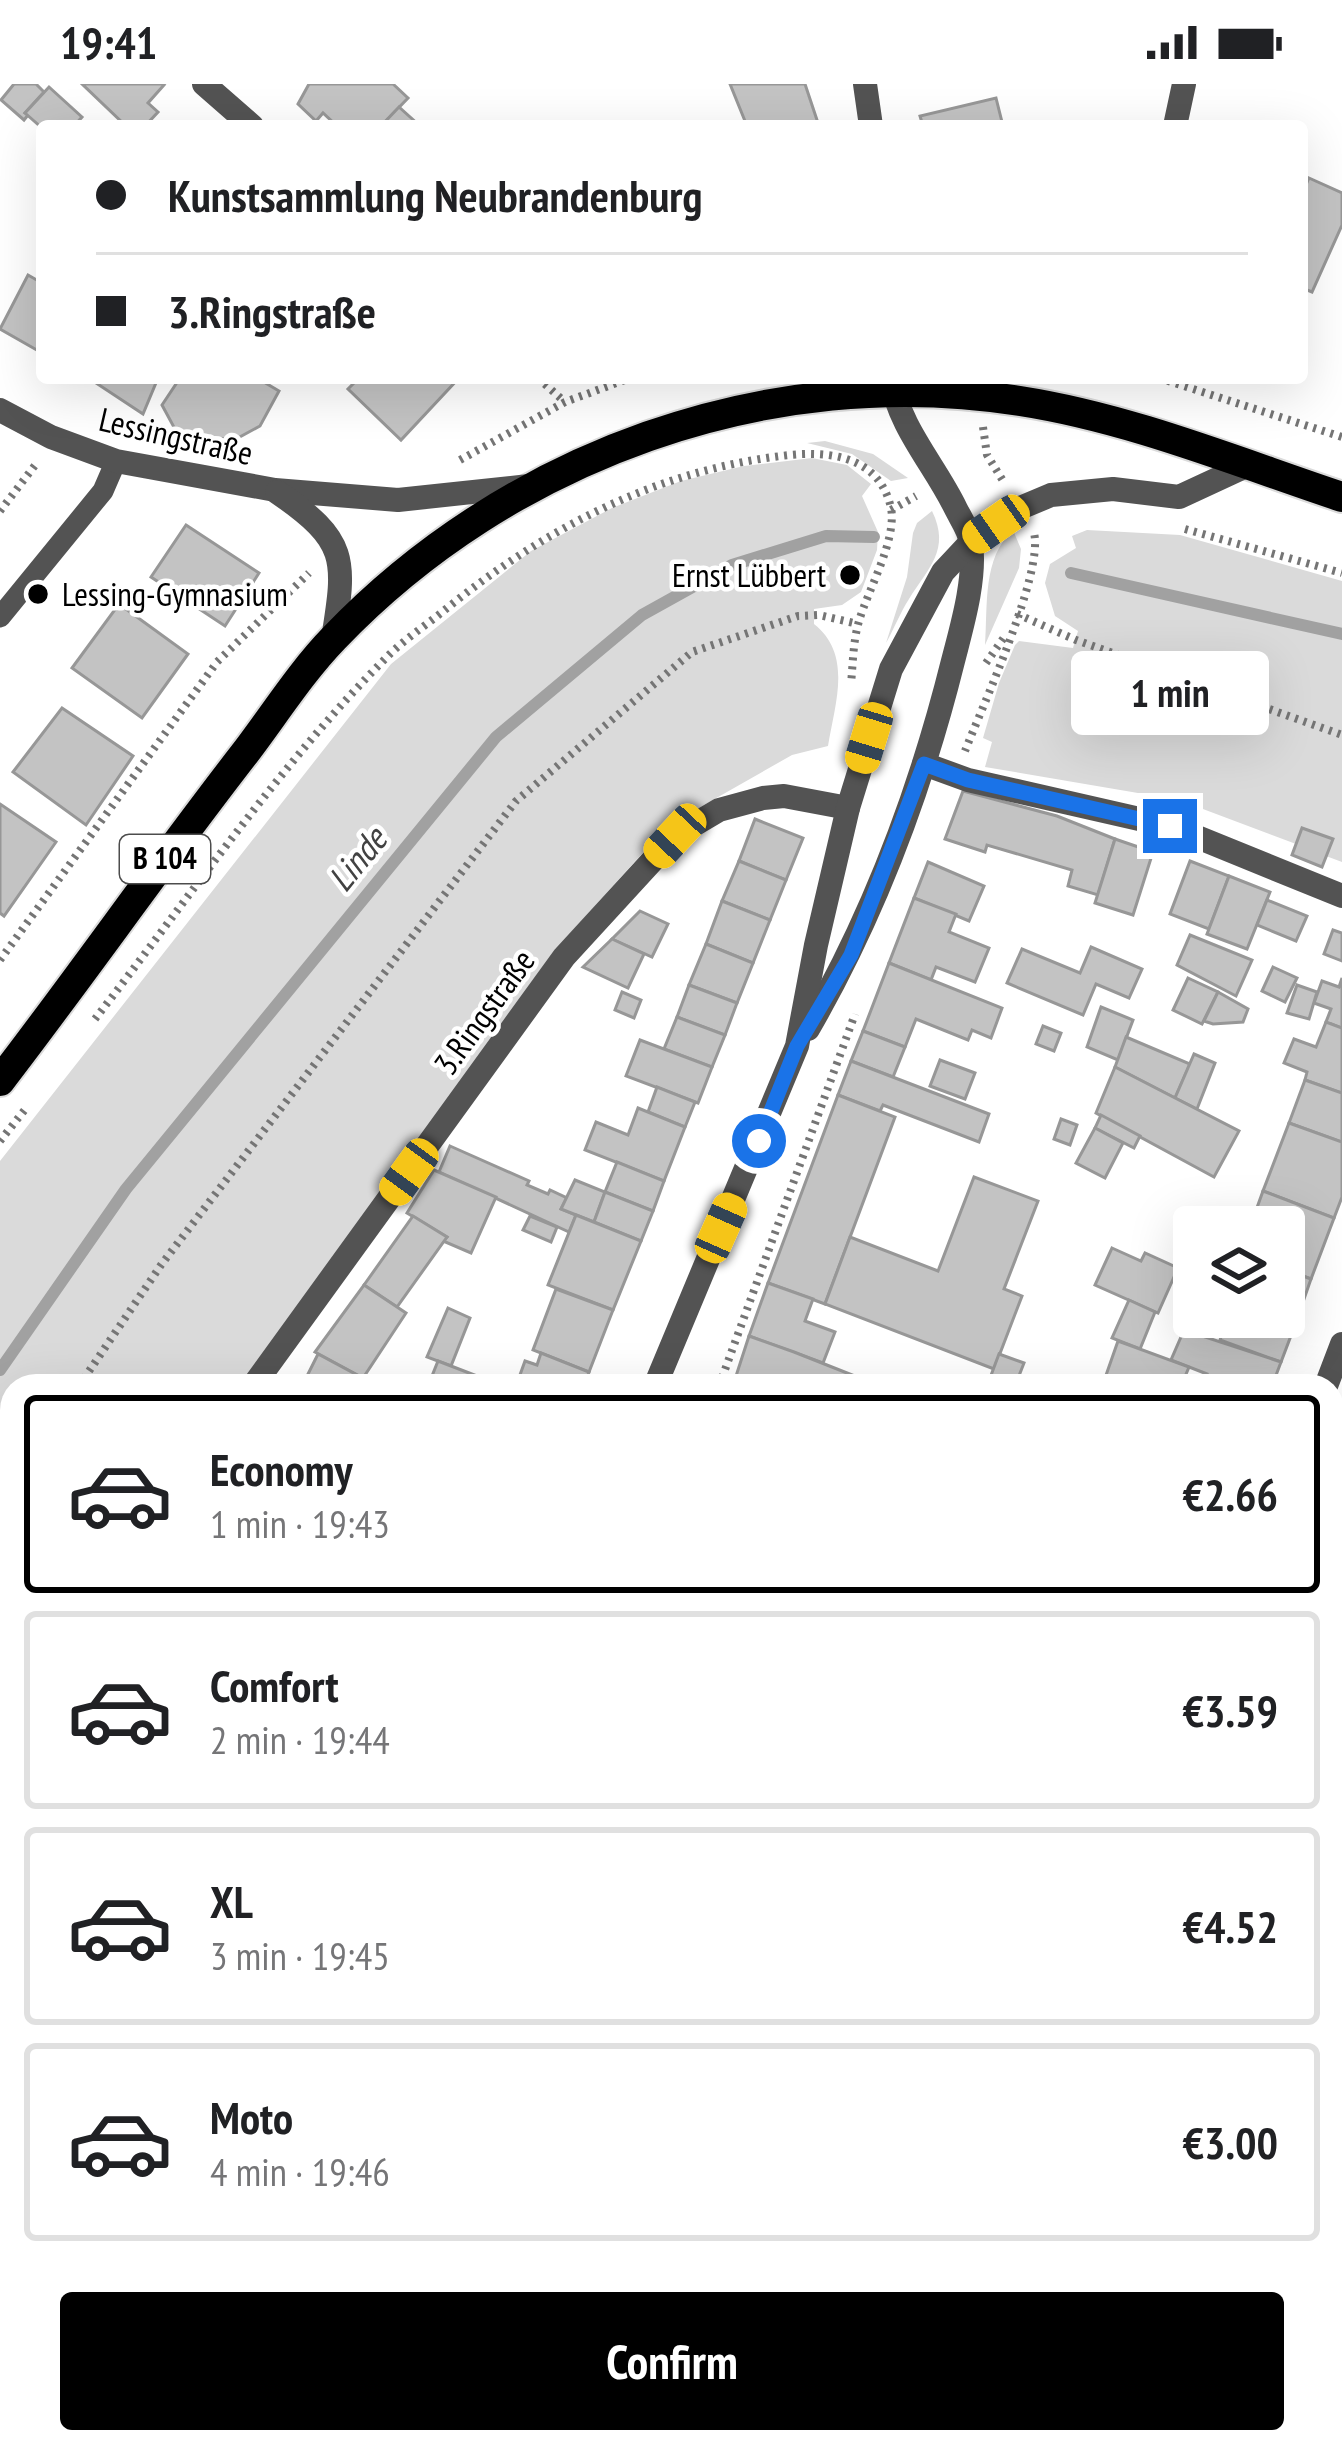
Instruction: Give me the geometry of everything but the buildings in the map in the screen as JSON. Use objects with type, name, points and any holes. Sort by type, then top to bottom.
[{"type":"main road","name":"B 104","points":[[0,1081],[333,639],[444,540],[531,485],[617,447],[686,423],[892,385],[1025,401],[1123,425],[1342,497]]},
{"type":"street","points":[[204,84],[245,120]]},
{"type":"street","points":[[865,84],[870,120]]},
{"type":"street","points":[[1176,120],[1184,84]]},
{"type":"street","points":[[660,1374],[797,1046],[851,955],[924,764],[960,634],[971,541],[943,481],[911,436],[892,385]]},
{"type":"street","name":"Lessingstraße","points":[[0,410],[116,461],[275,490],[398,500],[531,485]]},
{"type":"street","points":[[797,1046],[848,808],[900,647],[944,572],[971,541],[1020,508],[1051,495],[1113,489],[1179,497],[1248,465]]},
{"type":"street","name":"Lessingstraße","points":[[275,490],[328,533],[336,548],[342,580],[333,639]]},
{"type":"street","points":[[924,764],[956,776],[1170,826],[1342,896]]},
{"type":"street","name":"3.Ringstraße","points":[[262,1374],[564,957],[675,836],[719,810],[763,798],[784,796],[848,808]]},
{"type":"street","points":[[1330,1374],[1342,1343]]},
{"type":"lane","points":[[0,617],[103,491],[116,461]]},
{"type":"path","points":[[544,384],[565,403]]},
{"type":"path","points":[[1178,384],[1342,436]]},
{"type":"path","points":[[0,511],[35,466],[51,436]]},
{"type":"path","points":[[87,1030],[303,751],[386,658],[527,547],[610,502],[679,476],[743,460],[813,451],[849,459],[875,479],[891,510],[884,554],[858,624],[819,615],[798,616],[692,652],[516,801],[161,1265],[87,1374]]},
{"type":"path","points":[[1181,528],[1342,573]]},
{"type":"path","points":[[956,776],[1017,614],[1037,538],[1052,533]]},
{"type":"path","points":[[0,960],[217,662],[321,562]]},
{"type":"path","points":[[1017,614],[1076,640],[1342,735]]},
{"type":"path","points":[[723,1374],[863,993]]},
{"type":"path","points":[[0,1141],[29,1104]]},
{"type":"path","points":[[791,1189],[802,1193]]},
{"type":"shaded area","points":[[825,441],[873,454],[908,478],[891,481],[852,454],[807,443]]},
{"type":"shaded area","points":[[812,458],[847,465],[871,484],[862,496],[878,532],[877,550],[861,592],[842,605],[814,609],[814,624],[834,650],[837,665],[828,746],[792,755],[667,826],[555,950],[249,1374],[0,1374],[0,1161],[391,664],[531,551],[612,508],[681,481],[744,466]]},
{"type":"shaded area","points":[[932,511],[939,537],[935,558],[886,643],[907,577],[913,533]]},
{"type":"shaded area","points":[[1013,530],[1021,549],[1019,568],[985,645],[991,568]]},
{"type":"shaded area","points":[[1087,530],[1180,535],[1342,581],[1342,862],[1326,856],[1332,839],[1303,828],[1296,844],[1179,800],[985,767],[992,742],[983,738],[1015,645],[1019,641],[1073,648],[1078,631],[1055,616],[1045,583],[1050,564],[1076,548],[1072,536]]},
{"type":"waterway","name":"Linde","points":[[0,1370],[126,1189],[496,737],[642,615],[732,565],[826,536],[874,537]]},
{"type":"waterway","name":"Linde","points":[[1071,573],[1342,634]]},
{"type":"place","name":"Ernst Lübbert","points":[[850,575]]},
{"type":"place","name":"Lessing-Gymnasium","points":[[38,594]]},
{"type":"route","points":[[759,1141],[797,1046],[851,955],[924,764],[968,780],[1170,826]]}]
